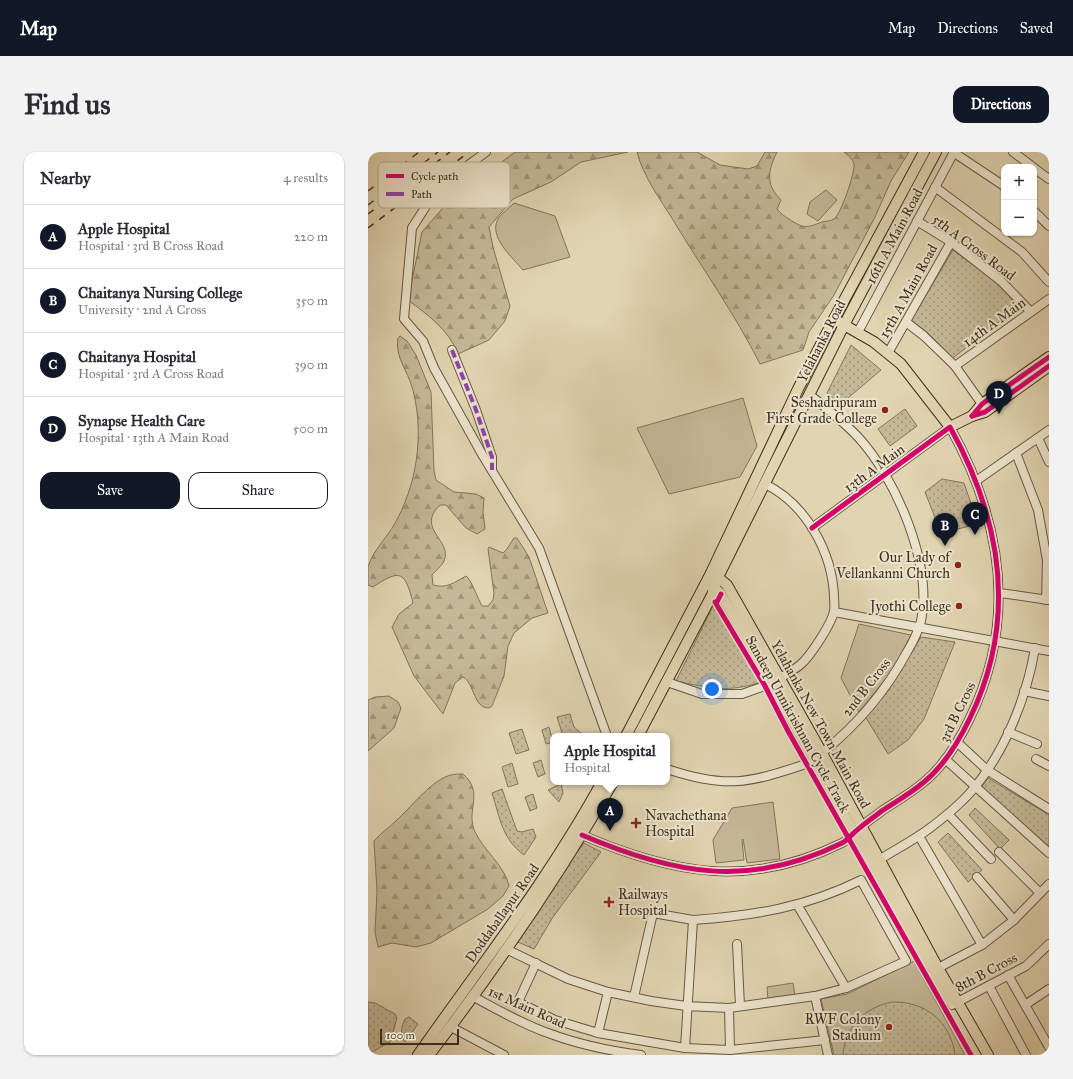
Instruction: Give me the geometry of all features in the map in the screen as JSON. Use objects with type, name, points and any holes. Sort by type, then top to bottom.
[{"type":"main road","name":"Yelahanka Road","points":[[710,585],[798,390],[834,319],[924,152]]},
{"type":"main road","name":"Yelahanka Road","points":[[715,575],[769,485],[844,325],[936,152]]},
{"type":"main road","points":[[834,319],[858,332],[902,364],[950,427]]},
{"type":"main road","points":[[972,416],[982,404],[1049,357]]},
{"type":"main road","name":"13th A Main","points":[[950,427],[972,416],[985,412],[1049,366]]},
{"type":"main road","name":"Yelahanka New Town Main Road","points":[[715,575],[727,585],[776,681],[876,861],[938,968],[981,1055]]},
{"type":"main road","points":[[640,733],[712,595],[710,585]]},
{"type":"main road","points":[[628,733],[710,585]]},
{"type":"main road","name":"Yelahanka New Town Main Road","points":[[710,585],[720,593],[776,681]]},
{"type":"main road","name":"Doddaballapur Road","points":[[418,1055],[546,876],[577,827],[600,785]]},
{"type":"main road","name":"Doddaballapur Road","points":[[430,1055],[474,997],[582,835],[611,785]]},
{"type":"main road","name":"Yelahanka New Town Main Road","points":[[858,829],[860,842],[876,861],[921,954],[955,1003],[988,1055]]},
{"type":"street","points":[[472,162],[486,152]]},
{"type":"street","points":[[953,152],[1001,184]]},
{"type":"street","name":"16th A Main Road","points":[[858,332],[953,152]]},
{"type":"street","points":[[1013,152],[1030,164]]},
{"type":"street","points":[[1037,169],[1049,179]]},
{"type":"street","points":[[934,187],[1022,252],[1049,282]]},
{"type":"street","points":[[425,208],[412,228],[404,319],[423,341],[434,368],[492,470],[539,548],[606,733]]},
{"type":"street","points":[[1037,214],[1049,226]]},
{"type":"street","name":"5th A Cross Road","points":[[917,221],[951,242],[1001,281],[1031,312]]},
{"type":"street","name":"15th A Main Road","points":[[888,353],[951,242]]},
{"type":"street","name":"14th A Main","points":[[955,366],[1049,299]]},
{"type":"street","points":[[906,322],[924,336],[955,366],[982,404]]},
{"type":"street","points":[[452,350],[476,410],[492,457],[492,470]]},
{"type":"street","name":"2nd B Cross","points":[[670,770],[693,778],[723,782],[749,781],[775,775],[810,764],[852,727],[880,695],[904,658],[919,627],[924,592],[922,569],[903,507],[885,475],[858,437],[810,395]]},
{"type":"street","name":"13th A Main","points":[[812,528],[950,427]]},
{"type":"street","name":"3rd B Cross","points":[[843,843],[858,829],[925,782],[958,743],[978,701],[995,641],[1000,593],[995,548],[976,480],[950,427]]},
{"type":"street","points":[[976,480],[1049,430]]},
{"type":"street","points":[[1038,438],[1049,462]]},
{"type":"street","points":[[1000,593],[1048,600],[1046,535],[1016,453]]},
{"type":"street","points":[[667,682],[702,694],[742,694],[776,681],[801,665],[818,643],[834,612],[833,580],[825,551],[812,528],[799,510],[769,485]]},
{"type":"street","points":[[834,612],[1049,651]]},
{"type":"street","points":[[876,861],[919,836],[948,814],[975,787],[987,770],[1008,732],[1024,691],[1035,648]]},
{"type":"street","points":[[1024,691],[1049,696]]},
{"type":"street","points":[[1008,732],[1037,744]]},
{"type":"street","points":[[958,743],[987,770],[1049,809]]},
{"type":"street","points":[[945,759],[1049,853]]},
{"type":"street","points":[[1036,759],[1049,766]]},
{"type":"street","points":[[948,814],[991,859]]},
{"type":"street","points":[[582,835],[625,853],[692,870],[749,871],[786,866],[843,843],[860,842]]},
{"type":"street","points":[[919,836],[982,945]]},
{"type":"street","points":[[999,852],[1040,893]]},
{"type":"street","points":[[976,877],[1014,920]]},
{"type":"street","points":[[506,949],[536,962],[568,980],[608,992],[634,997],[686,1006],[729,1008],[815,996],[846,988],[906,961],[861,880],[834,894],[798,906],[733,917],[693,920],[653,913],[634,997]]},
{"type":"street","points":[[938,968],[982,945],[1014,920],[1049,884]]},
{"type":"street","points":[[798,906],[846,988]]},
{"type":"street","points":[[685,1048],[686,1006],[693,920]]},
{"type":"street","points":[[737,944],[740,1006]]},
{"type":"street","name":"8th B Cross","points":[[955,1003],[1026,966],[1049,944]]},
{"type":"street","points":[[536,962],[518,1002],[555,1020],[598,1033],[685,1048],[730,1050],[825,1040]]},
{"type":"street","points":[[1008,975],[1049,1047]]},
{"type":"street","points":[[989,986],[1026,1055]]},
{"type":"street","points":[[1025,1005],[1049,989]]},
{"type":"street","points":[[598,1033],[608,992]]},
{"type":"street","points":[[815,996],[828,1055]]},
{"type":"street","name":"1st Main Road","points":[[474,997],[508,1016],[548,1034],[582,1043],[641,1055]]},
{"type":"street","points":[[729,1008],[730,1050]]},
{"type":"street","points":[[451,1027],[504,1055]]},
{"type":"green space","points":[[515,152],[628,152],[581,162],[551,182],[513,199],[510,202],[510,162],[502,162]]},
{"type":"green space","points":[[637,152],[697,152],[720,165],[748,169],[757,166],[765,152],[777,152],[770,171],[770,183],[781,200],[777,209],[794,222],[802,226],[808,226],[833,220],[840,210],[854,169],[853,160],[844,152],[909,152],[891,181],[875,217],[834,295],[809,332],[803,350],[760,364],[729,309],[652,187],[643,170]]},
{"type":"green space","points":[[826,190],[837,200],[818,221],[807,214],[810,202]]},
{"type":"green space","points":[[514,203],[555,216],[570,257],[523,270],[503,247],[496,233],[498,219]]},
{"type":"green space","points":[[443,208],[505,208],[489,227],[493,247],[510,306],[505,321],[489,340],[458,354],[454,345],[443,330],[430,317],[408,300],[422,232]]},
{"type":"green space","points":[[953,250],[1001,286],[1018,307],[953,358],[928,333],[911,320]]},
{"type":"green space","points":[[400,336],[407,341],[416,355],[431,392],[434,471],[436,480],[454,492],[476,494],[484,498],[483,512],[485,529],[477,534],[466,528],[446,505],[440,505],[433,513],[431,521],[433,528],[444,547],[445,554],[443,563],[432,575],[433,585],[447,585],[466,576],[482,606],[488,606],[493,600],[494,593],[488,549],[489,547],[503,553],[514,538],[517,538],[529,557],[548,613],[532,618],[514,633],[508,646],[504,676],[492,706],[489,708],[480,704],[467,680],[463,677],[455,683],[443,714],[414,676],[392,627],[399,614],[413,603],[404,579],[400,576],[390,577],[373,587],[368,585],[368,567],[370,561],[399,516],[411,486],[415,470],[418,442],[417,411],[410,381],[399,355],[397,344]]},
{"type":"green space","points":[[851,345],[881,370],[841,404],[827,393]]},
{"type":"green space","points":[[743,398],[757,446],[740,477],[669,494],[637,428]]},
{"type":"green space","points":[[905,409],[917,426],[890,446],[878,429]]},
{"type":"green space","points":[[942,479],[964,483],[978,524],[941,533],[925,492]]},
{"type":"green space","points":[[714,604],[761,682],[738,687],[718,688],[676,681]]},
{"type":"green space","points":[[859,624],[911,635],[892,671],[859,712],[841,678]]},
{"type":"green space","points":[[921,637],[955,642],[924,719],[908,740],[888,754],[865,716],[887,692]]},
{"type":"green space","points":[[389,696],[398,702],[401,708],[394,728],[368,751],[368,700],[375,697]]},
{"type":"green space","points":[[570,714],[574,727],[581,733],[562,733],[557,717]]},
{"type":"green space","points":[[549,727],[551,733],[550,743],[546,744],[542,730]]},
{"type":"green space","points":[[522,729],[529,750],[516,754],[509,733]]},
{"type":"green space","points":[[541,760],[545,774],[538,777],[533,763]]},
{"type":"green space","points":[[512,763],[518,784],[508,787],[502,767]]},
{"type":"green space","points":[[463,774],[473,788],[474,795],[472,816],[475,832],[499,865],[507,879],[509,886],[503,896],[488,909],[431,943],[416,947],[392,943],[378,947],[375,932],[377,891],[374,841],[430,787],[451,775]]},
{"type":"green space","points":[[988,778],[1049,815],[1049,846],[981,788]]},
{"type":"green space","points":[[561,785],[563,793],[559,802],[548,790]]},
{"type":"green space","points":[[502,789],[517,831],[522,832],[533,829],[536,837],[524,855],[506,835],[500,819],[492,793]]},
{"type":"green space","points":[[533,794],[537,808],[530,811],[525,797]]},
{"type":"green space","points":[[773,802],[780,859],[747,863],[743,839],[744,860],[716,863],[713,840],[732,808]]},
{"type":"green space","points":[[975,808],[1009,840],[1000,849],[969,815]]},
{"type":"green space","points":[[948,833],[982,870],[968,882],[938,842]]},
{"type":"green space","points":[[584,843],[601,852],[553,917],[534,949],[511,939]]},
{"type":"green space","name":"RWF Colony Stadium","points":[[914,961],[965,1055],[834,1055],[821,999],[847,994]]},
{"type":"green space","points":[[793,983],[795,997],[768,1000],[767,987]]},
{"type":"green space","points":[[368,1002],[375,1003],[395,1014],[397,1018],[390,1042],[372,1052],[368,1049]]},
{"type":"green space","points":[[892,1002],[915,1005],[934,1016],[942,1023],[948,1033],[955,1055],[843,1055],[848,1036],[852,1027],[858,1020],[873,1008]]},
{"type":"green space","points":[[409,1017],[418,1024],[405,1042],[402,1036],[402,1028],[405,1019]]},
{"type":"railway","points":[[406,162],[419,152]]},
{"type":"railway","points":[[425,162],[438,152]]},
{"type":"railway","points":[[437,162],[450,152]]},
{"type":"railway","points":[[456,162],[469,152]]},
{"type":"railway","points":[[368,191],[378,183]]},
{"type":"railway","points":[[368,205],[378,197]]},
{"type":"railway","points":[[368,214],[378,206]]},
{"type":"railway","points":[[368,228],[395,208]]},
{"type":"marked path","points":[[452,350],[476,410],[492,457],[492,470]]},
{"type":"cycle path","points":[[972,416],[982,404],[1049,357]]},
{"type":"cycle path","points":[[972,416],[985,412],[1049,366]]},
{"type":"cycle path","points":[[582,835],[648,859],[680,867],[711,871],[743,871],[775,867],[808,857],[844,842],[883,810],[919,786],[932,775],[945,760],[966,727],[985,681],[994,644],[998,607],[998,571],[992,534],[982,498],[968,462],[950,427],[812,528]]},
{"type":"cycle path","name":"Sandeep Unnikrishnan Cycle Track","points":[[721,594],[717,602],[715,602],[765,686],[788,731],[971,1055]]},
{"type":"place","name":"Seshadripuram First Grade College","points":[[885,410]]},
{"type":"place","name":"Synapse Health Care","points":[[999,414]]},
{"type":"place","name":"Chaitanya Hospital","points":[[975,535]]},
{"type":"place","name":"Chaitanya Nursing College","points":[[945,546]]},
{"type":"place","name":"Our Lady of Vellankanni Church","points":[[958,565]]},
{"type":"place","name":"Jyothi College","points":[[959,606]]},
{"type":"place","name":"Navachethana Hospital","points":[[636,823]]},
{"type":"place","name":"Apple Hospital","points":[[610,831]]},
{"type":"place","name":"Railways Hospital","points":[[609,902]]},
{"type":"place","name":"RWF Colony Stadium","points":[[889,1027]]}]
